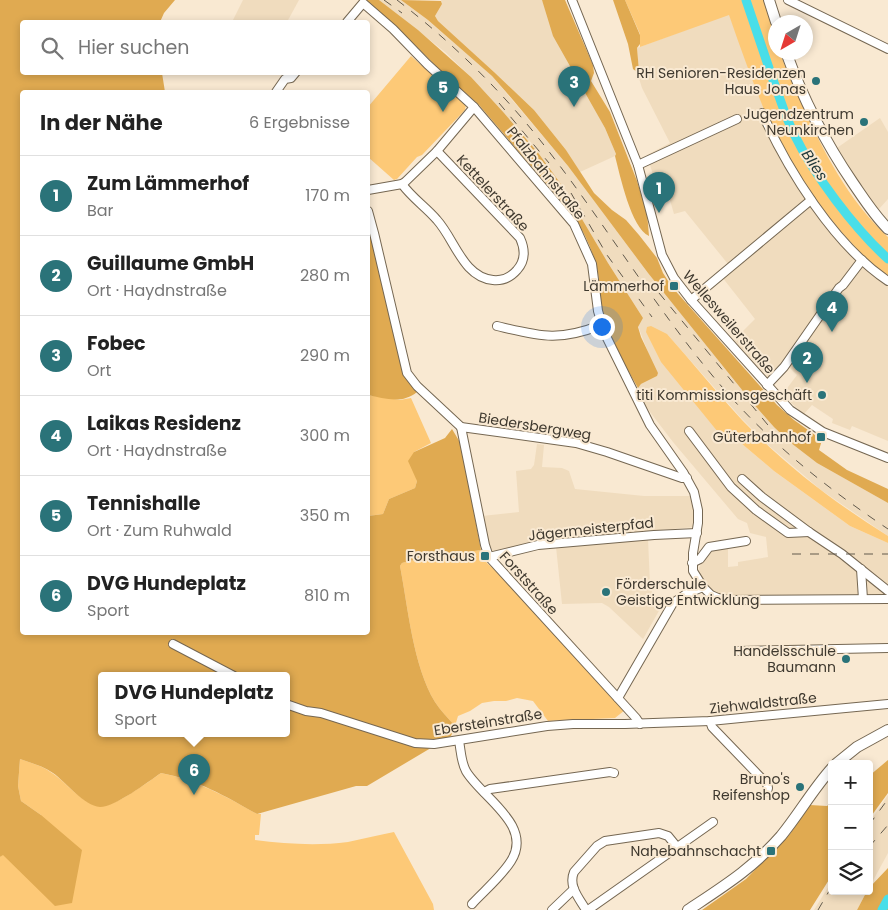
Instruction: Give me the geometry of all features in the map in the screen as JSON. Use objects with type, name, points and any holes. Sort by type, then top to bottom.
[{"type":"main road","points":[[769,0],[774,15]]},
{"type":"main road","points":[[789,60],[824,138],[873,213],[888,229]]},
{"type":"main road","points":[[841,760],[857,747],[888,730]]},
{"type":"main road","points":[[688,910],[725,886],[753,864],[782,834],[828,773]]},
{"type":"street","name":"Wellesweilerstraße","points":[[572,0],[638,165],[662,255],[674,278],[766,385],[790,410],[830,436],[888,458]]},
{"type":"street","points":[[788,0],[888,49]]},
{"type":"street","name":"Pfalzbahnstraße","points":[[349,20],[363,3],[393,29],[427,64],[474,107],[574,224],[592,264],[601,325],[650,424],[687,478],[696,498],[698,510],[697,533],[692,563]]},
{"type":"street","points":[[277,90],[285,79],[291,78],[294,75]]},
{"type":"street","points":[[370,190],[402,184],[436,151],[474,107]]},
{"type":"street","points":[[762,112],[774,138],[811,200],[836,232],[862,260],[888,281]]},
{"type":"street","points":[[638,165],[737,120]]},
{"type":"street","name":"Kettelerstraße","points":[[402,184],[446,230],[466,265],[476,275],[485,279],[499,280],[510,276],[516,271],[524,259],[525,252],[520,238],[436,151]]},
{"type":"street","points":[[692,300],[811,200]]},
{"type":"street","name":"Biedersbergweg","points":[[370,223],[407,372],[417,386],[461,427],[576,443],[682,478],[687,478]]},
{"type":"street","points":[[766,385],[784,367],[839,288],[843,286],[862,260]]},
{"type":"street","points":[[497,326],[539,335],[569,336],[601,325]]},
{"type":"street","name":"Forststraße","points":[[461,427],[489,557],[640,724]]},
{"type":"street","points":[[689,431],[730,486],[756,510],[788,533],[809,532]]},
{"type":"street","points":[[742,479],[762,497],[842,554],[888,591]]},
{"type":"street","name":"Jägermeisterpfad","points":[[489,557],[538,546],[697,533]]},
{"type":"street","points":[[746,542],[709,547],[700,559],[692,563],[693,571],[703,587],[718,598],[727,600],[888,599]]},
{"type":"street","points":[[861,569],[862,599]]},
{"type":"street","points":[[618,698],[673,603],[686,594],[703,587]]},
{"type":"street","points":[[173,644],[226,672]]},
{"type":"street","points":[[739,651],[888,648]]},
{"type":"street","name":"Ziehwaldstraße","points":[[640,724],[710,721],[888,704]]},
{"type":"street","name":"Ebersteinstraße","points":[[290,705],[306,711],[321,713],[415,743],[434,744],[459,741],[547,726],[640,724]]},
{"type":"street","points":[[710,721],[712,727],[767,784],[767,792]]},
{"type":"street","points":[[459,741],[465,770],[510,824],[516,836],[516,847],[510,863],[472,904]]},
{"type":"street","points":[[484,792],[490,789],[572,777],[610,772],[614,774]]},
{"type":"street","points":[[677,847],[668,836],[659,833],[605,841],[597,846],[574,872],[572,877],[574,888],[587,910],[714,822]]},
{"type":"street","points":[[552,910],[574,888]]},
{"type":"shaded area","points":[[0,0],[175,0],[161,20],[20,20],[20,75],[162,75],[165,90],[20,90],[20,635],[370,635],[370,516],[383,514],[389,499],[415,488],[417,481],[408,461],[414,452],[445,438],[452,429],[461,444],[481,550],[409,561],[402,563],[400,566],[412,636],[421,671],[435,702],[455,726],[451,736],[367,786],[356,786],[257,814],[199,784],[161,773],[114,803],[100,807],[94,806],[49,771],[20,759],[18,786],[21,801],[41,815],[82,850],[72,903],[55,906],[3,855],[0,857]]},
{"type":"shaded area","points":[[243,0],[299,0],[288,20],[233,20]]},
{"type":"shaded area","points":[[365,0],[379,0],[418,30],[471,77],[539,154],[563,187],[643,318],[638,327],[658,373],[657,376],[641,384],[638,388],[618,353],[603,315],[598,273],[594,258],[574,216],[479,105],[400,30]]},
{"type":"shaded area","points":[[379,0],[401,0],[428,20],[492,76],[568,166],[648,273],[791,443],[817,463],[888,503],[888,536],[821,490],[768,445],[742,419],[667,334],[729,439],[735,438],[774,471],[850,526],[888,543],[888,590],[883,594],[728,596],[716,594],[706,584],[700,575],[699,568],[711,550],[728,546],[728,567],[738,566],[738,562],[768,557],[766,537],[750,533],[747,523],[738,519],[647,408],[638,392],[638,388],[641,384],[657,376],[638,326],[643,318],[563,187],[471,77],[445,52]]},
{"type":"shaded area","points":[[401,0],[441,1],[442,4],[435,16],[438,21],[534,110],[566,150],[594,193],[626,220],[639,235],[657,258],[663,273],[672,287],[777,405],[822,440],[819,450],[847,470],[888,489],[888,503],[817,463],[774,427],[648,273],[568,166],[513,100],[492,76],[428,20]]},
{"type":"shaded area","points":[[441,0],[542,0],[605,128],[616,154],[615,156],[580,172],[566,150],[534,110],[438,21],[435,16],[442,4]]},
{"type":"shaded area","points":[[542,0],[565,0],[593,65],[594,73],[591,81],[610,112],[637,181],[647,213],[649,236],[637,223],[632,212],[620,175],[616,154],[605,128],[553,36]]},
{"type":"shaded area","points":[[613,0],[625,0],[640,35],[640,44],[637,48],[639,71],[637,72],[633,69],[628,44]]},
{"type":"shaded area","points":[[625,0],[764,0],[768,15],[768,60],[783,60],[818,139],[838,174],[861,207],[888,237],[888,276],[867,260],[836,226],[791,163],[765,112],[729,15],[640,47],[640,34]]},
{"type":"shaded area","points":[[729,14],[766,113],[792,163],[815,199],[864,257],[888,276],[888,441],[852,426],[850,430],[832,423],[833,419],[812,405],[804,414],[782,395],[797,375],[783,361],[768,377],[734,340],[755,319],[722,277],[732,269],[685,211],[674,214],[670,200],[658,179],[654,178],[647,155],[670,143],[642,88],[637,72],[639,71],[637,48]]},
{"type":"shaded area","points":[[411,56],[466,105],[465,110],[422,155],[417,157],[394,180],[370,159],[370,105]]},
{"type":"shaded area","points":[[880,118],[888,132],[888,199],[878,210],[834,150]]},
{"type":"shaded area","points":[[370,234],[400,362],[406,377],[417,392],[412,396],[400,399],[370,395]]},
{"type":"shaded area","points":[[651,326],[667,334],[758,437],[830,497],[888,536],[888,543],[850,526],[774,471],[735,438],[722,437],[661,362],[646,332],[647,327]]},
{"type":"shaded area","points":[[370,395],[400,400],[411,398],[431,443],[414,452],[417,481],[415,488],[389,499],[383,514],[370,516]]},
{"type":"shaded area","points":[[537,444],[544,445],[542,467],[562,468],[569,471],[575,489],[644,496],[692,496],[695,527],[541,542],[490,552],[482,516],[519,512],[516,471],[531,469],[534,465]]},
{"type":"shaded area","name":"Förderschule Geistige Entwicklung","points":[[648,539],[650,585],[654,599],[660,609],[643,639],[609,607],[602,603],[562,604],[556,547]]},
{"type":"shaded area","points":[[481,550],[486,562],[625,710],[615,718],[548,721],[533,701],[517,698],[482,703],[458,716],[455,726],[435,702],[421,671],[412,636],[400,566],[402,563],[409,561]]},
{"type":"shaded area","points":[[20,759],[48,771],[87,802],[100,806],[114,803],[161,773],[199,784],[257,814],[261,814],[259,835],[255,835],[255,840],[325,844],[348,842],[394,832],[433,904],[434,910],[0,910],[0,857],[41,815],[21,801],[18,786]]},
{"type":"shaded area","points":[[888,760],[888,793],[873,814],[873,805],[873,773]]},
{"type":"shaded area","points":[[888,795],[888,853],[873,881],[873,850],[873,817]]},
{"type":"shaded area","points":[[810,805],[827,806],[828,881],[810,910],[702,910],[746,879],[790,834]]},
{"type":"shaded area","points":[[888,868],[888,910],[857,910],[865,895],[873,895],[873,884]]},
{"type":"shaded area","points":[[828,887],[828,895],[865,895],[857,910],[814,910]]},
{"type":"waterway","name":"Blies","points":[[746,0],[785,114],[802,150],[849,217],[888,259]]},
{"type":"waterway","name":"Blies","points":[[882,910],[888,899]]},
{"type":"railway","points":[[384,0],[402,13]]},
{"type":"railway","points":[[397,0],[458,51],[531,128],[570,179],[658,305],[704,366],[729,395],[766,433],[804,467],[888,529]]},
{"type":"railway","points":[[499,103],[549,163]]},
{"type":"railway","points":[[571,193],[607,255],[652,317]]},
{"type":"railway","points":[[659,293],[777,436]]},
{"type":"railway","points":[[792,554],[888,554]]},
{"type":"railway","points":[[873,820],[888,799]]},
{"type":"railway","points":[[873,842],[888,825]]},
{"type":"railway","points":[[818,910],[828,893]]},
{"type":"place","name":"RH Senioren-Residenzen Haus Jonas","points":[[816,81]]},
{"type":"place","name":"Fobec","points":[[574,107]]},
{"type":"place","name":"Tennishalle","points":[[443,112]]},
{"type":"place","name":"Jugendzentrum Neunkirchen","points":[[864,122]]},
{"type":"place","name":"Zum Lämmerhof","points":[[659,213]]},
{"type":"place","name":"Lämmerhof","points":[[674,286]]},
{"type":"place","name":"Laikas Residenz","points":[[832,332]]},
{"type":"place","name":"Guillaume GmbH","points":[[807,383]]},
{"type":"place","name":"titi Kommissionsgeschäft","points":[[822,395]]},
{"type":"place","name":"Güterbahnhof","points":[[821,437]]},
{"type":"place","name":"Forsthaus","points":[[485,556]]},
{"type":"place","name":"Förderschule Geistige Entwicklung","points":[[606,592]]},
{"type":"place","name":"Handelsschule Baumann","points":[[846,659]]},
{"type":"place","name":"Bruno's Reifenshop","points":[[800,787]]},
{"type":"place","name":"DVG Hundeplatz","points":[[194,795]]},
{"type":"place","name":"Nahebahnschacht","points":[[771,851]]}]
